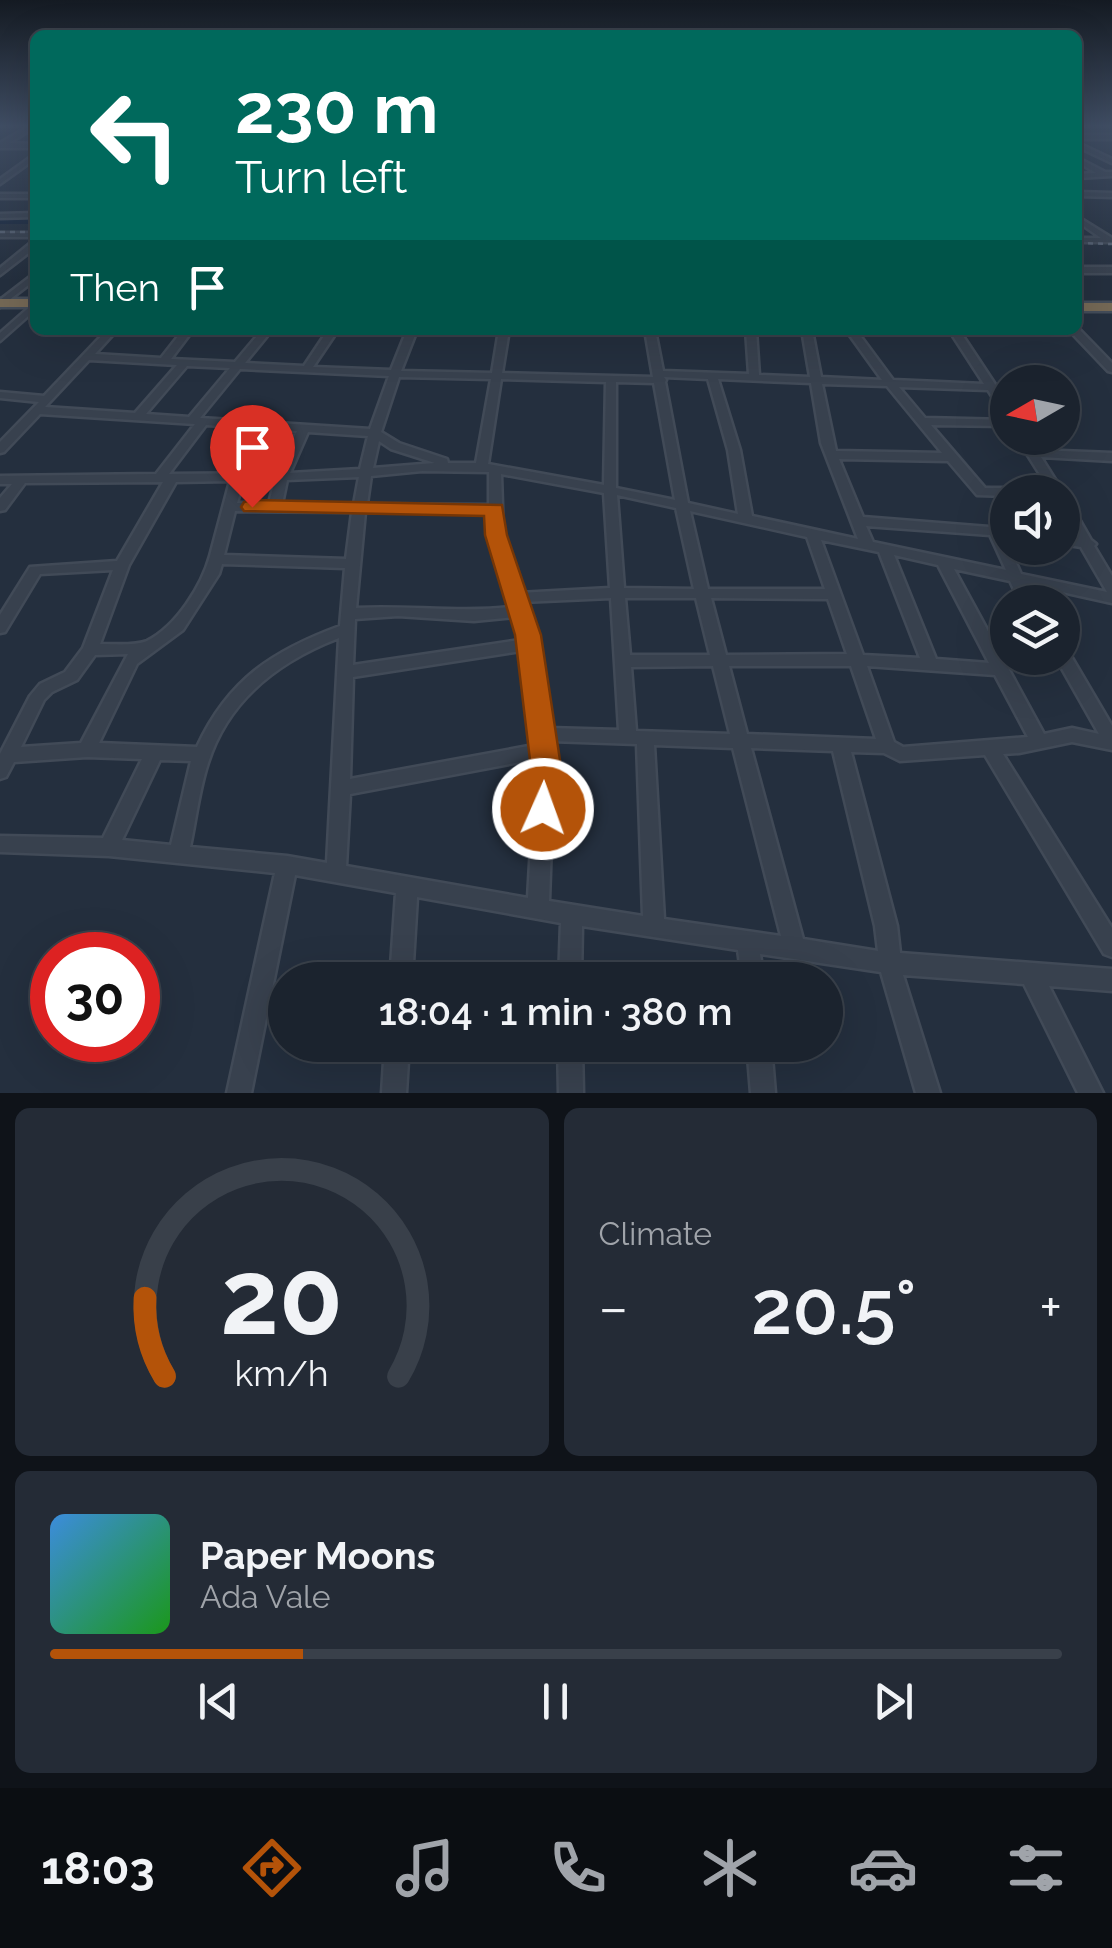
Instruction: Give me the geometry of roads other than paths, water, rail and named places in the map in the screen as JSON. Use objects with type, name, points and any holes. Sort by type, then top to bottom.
[{"type":"highway","points":[[0,304],[30,305]]},
{"type":"highway","points":[[1082,304],[1112,306]]},
{"type":"street","points":[[1085,178],[1110,195]]},
{"type":"street","points":[[1082,194],[1110,195]]},
{"type":"street","points":[[0,196],[30,199]]},
{"type":"street","points":[[20,216],[30,205]]},
{"type":"street","points":[[0,216],[30,215]]},
{"type":"street","points":[[1082,222],[1111,240]]},
{"type":"street","points":[[1,236],[30,236]]},
{"type":"street","points":[[1082,240],[1111,240]]},
{"type":"street","points":[[0,272],[30,248]]},
{"type":"street","points":[[1082,270],[1109,273]]},
{"type":"street","points":[[0,304],[30,280]]},
{"type":"street","points":[[0,338],[30,310]]},
{"type":"street","points":[[0,450],[107,335]]},
{"type":"street","points":[[164,360],[184,335]]},
{"type":"street","points":[[4,764],[38,696],[71,676],[90,650],[122,564],[196,422],[263,335]]},
{"type":"street","points":[[306,370],[329,335]]},
{"type":"street","points":[[336,873],[343,788],[346,622],[353,564],[374,432],[410,335]]},
{"type":"street","points":[[503,335],[488,468],[496,535],[529,644],[542,742],[538,909]]},
{"type":"street","points":[[651,335],[690,547],[794,947]]},
{"type":"street","points":[[751,335],[754,378]]},
{"type":"street","points":[[807,335],[831,454],[868,547]]},
{"type":"street","points":[[856,335],[951,458],[982,493],[990,493]]},
{"type":"street","points":[[957,335],[990,386]]},
{"type":"street","points":[[1079,335],[1112,369]]},
{"type":"street","points":[[86,357],[397,374],[611,379],[712,376],[990,386]]},
{"type":"street","points":[[137,418],[186,361]]},
{"type":"street","points":[[712,376],[734,450],[746,520]]},
{"type":"street","points":[[611,379],[610,490],[621,660],[636,737],[654,927]]},
{"type":"street","points":[[0,395],[41,405],[137,418],[374,432],[395,446],[456,466]]},
{"type":"street","points":[[921,421],[990,423]]},
{"type":"street","points":[[276,507],[282,476],[304,428]]},
{"type":"street","points":[[831,454],[951,458]]},
{"type":"street","points":[[1059,455],[1112,457]]},
{"type":"street","points":[[0,480],[488,468],[610,490],[1112,598]]},
{"type":"street","points":[[86,750],[131,660],[178,626],[212,574],[238,476]]},
{"type":"street","points":[[0,507],[21,480]]},
{"type":"street","points":[[229,506],[495,510]]},
{"type":"street","points":[[858,520],[990,530]]},
{"type":"street","points":[[1080,530],[1112,589]]},
{"type":"street","points":[[813,535],[887,746]]},
{"type":"street","points":[[1080,543],[1089,544]]},
{"type":"street","points":[[885,551],[929,662]]},
{"type":"street","points":[[214,559],[353,564]]},
{"type":"street","points":[[0,628],[35,570],[122,564]]},
{"type":"street","points":[[945,564],[990,652]]},
{"type":"street","points":[[1013,565],[1020,585]]},
{"type":"street","points":[[0,594],[21,593]]},
{"type":"street","points":[[179,854],[202,754],[234,698],[261,671],[346,622],[398,611],[474,616],[516,604],[616,594],[832,594]]},
{"type":"street","points":[[344,672],[529,644]]},
{"type":"street","points":[[90,650],[143,648]]},
{"type":"street","points":[[621,660],[856,660],[990,669]]},
{"type":"street","points":[[1002,675],[1039,742]]},
{"type":"street","points":[[1073,675],[1112,742]]},
{"type":"street","points":[[343,788],[542,742],[636,737],[887,746],[900,754],[990,750],[1072,735],[1112,742]]},
{"type":"street","points":[[841,746],[886,926],[900,1007],[928,1093]]},
{"type":"street","points":[[4,764],[86,750],[202,754]]},
{"type":"street","points":[[990,750],[1112,947]]},
{"type":"street","points":[[110,848],[154,753]]},
{"type":"street","points":[[0,844],[110,848],[286,865],[572,915],[890,963],[1112,980]]},
{"type":"street","points":[[239,1093],[286,865]]},
{"type":"street","points":[[402,962],[407,886]]},
{"type":"street","points":[[571,962],[572,915]]},
{"type":"street","points":[[748,941],[751,962]]},
{"type":"street","points":[[1030,974],[1090,1093]]},
{"type":"street","points":[[394,1093],[396,1062]]},
{"type":"street","points":[[570,1062],[570,1093]]},
{"type":"street","points":[[760,1062],[763,1093]]},
{"type":"waterway","points":[[0,221],[30,221]]},
{"type":"railway","points":[[0,232],[30,232]]},
{"type":"railway","points":[[1082,243],[1112,244]]}]
